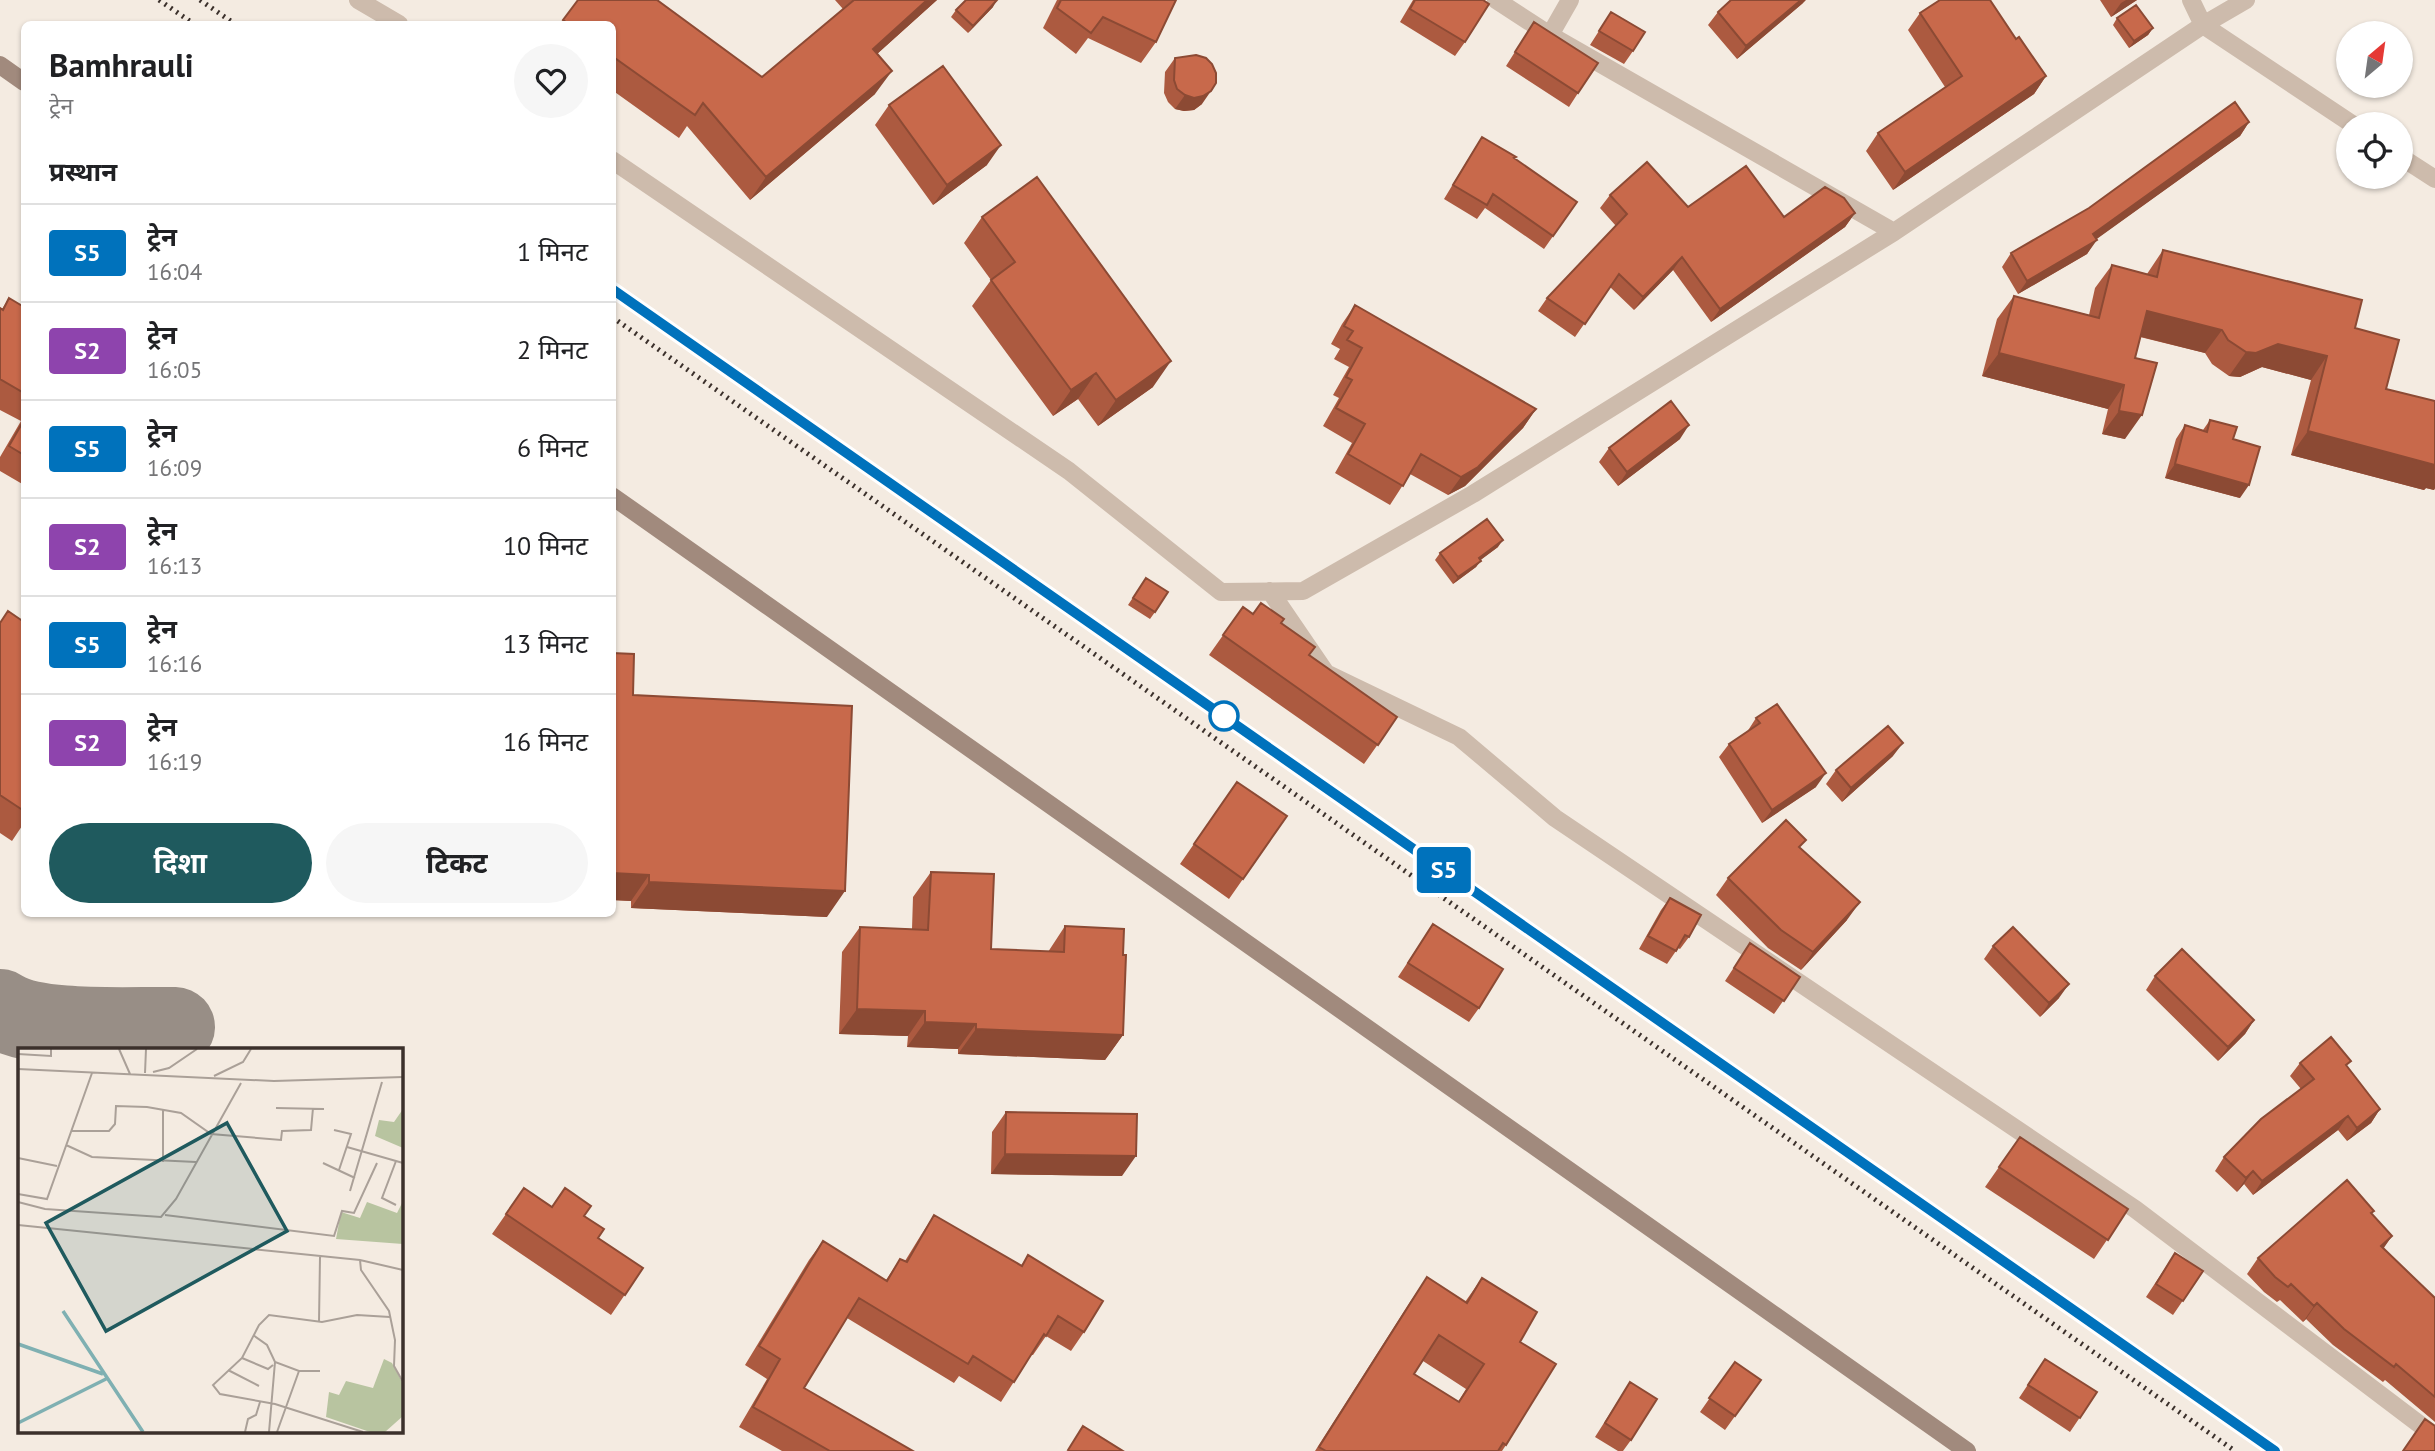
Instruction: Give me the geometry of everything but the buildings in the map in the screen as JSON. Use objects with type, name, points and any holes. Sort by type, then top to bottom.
[{"type":"main road","points":[[0,65],[21,80]]},
{"type":"main road","points":[[616,499],[1967,1451]]},
{"type":"street","points":[[358,0],[394,21]]},
{"type":"street","points":[[1496,0],[1550,35],[1894,232]]},
{"type":"street","points":[[1550,35],[1570,0]]},
{"type":"street","points":[[2192,0],[2203,25],[2336,113]]},
{"type":"street","points":[[616,163],[1069,471],[1222,592],[1303,591],[1473,494],[1894,232],[2203,25],[2246,0]]},
{"type":"street","points":[[2413,165],[2435,179]]},
{"type":"street","points":[[1270,591],[1326,673],[1459,737],[1556,818],[2135,1209],[2435,1436]]},
{"type":"taxiway","points":[[0,1009],[16,1017],[59,1025],[175,1027]]},
{"type":"railway","points":[[159,0],[190,21]]},
{"type":"railway","points":[[200,0],[231,21]]},
{"type":"railway","points":[[616,292],[2275,1451]]},
{"type":"railway","points":[[616,320],[2235,1451]]},
{"type":"train","name":"S5","points":[[616,292],[2275,1451]]}]
